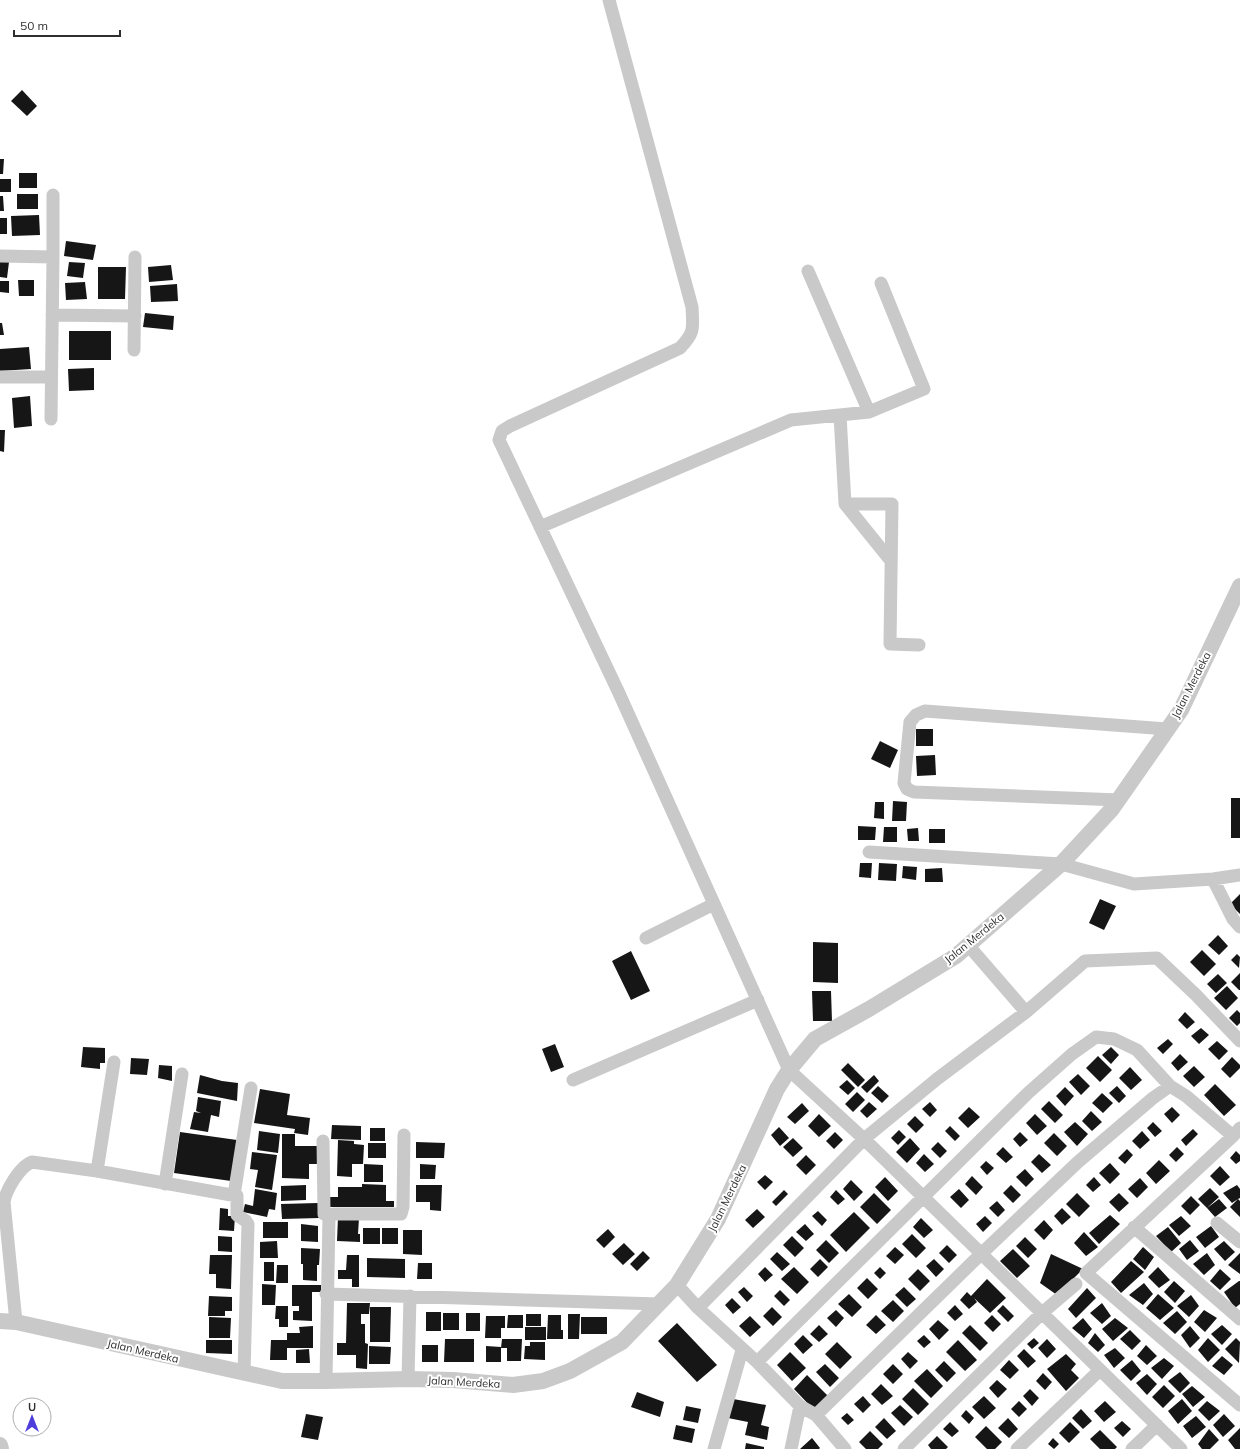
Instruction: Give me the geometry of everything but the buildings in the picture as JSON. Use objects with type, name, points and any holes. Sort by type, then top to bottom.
[{"type":"street","points":[[609,0],[692,307],[693,325],[690,337],[680,348],[510,426],[502,431],[499,440],[618,692],[789,1070],[864,1139],[1181,1449]]},
{"type":"street","points":[[51,419],[53,195]]},
{"type":"street","points":[[0,256],[52,257]]},
{"type":"street","points":[[134,350],[135,257]]},
{"type":"street","points":[[808,271],[868,412]]},
{"type":"street","points":[[540,527],[791,420],[868,412],[924,389],[881,283]]},
{"type":"street","points":[[52,315],[135,316]]},
{"type":"street","points":[[0,377],[51,378]]},
{"type":"street","points":[[840,415],[845,504],[891,560]]},
{"type":"street","points":[[845,504],[892,504],[890,644],[919,645]]},
{"type":"street","name":"Jalan Merdeka","points":[[0,1321],[16,1322],[290,1382],[408,1379],[453,1380],[513,1385],[543,1381],[570,1371],[622,1342],[677,1285],[718,1219],[777,1089],[789,1070],[815,1039],[956,956],[1061,864],[1112,809],[1181,710],[1240,586]]},
{"type":"street","points":[[1119,800],[914,792],[907,789],[904,783],[910,722],[916,715],[925,711],[1167,729]]},
{"type":"street","points":[[870,852],[1061,864],[1134,884],[1213,879],[1240,875]]},
{"type":"street","points":[[1213,879],[1233,919],[1240,927]]},
{"type":"street","points":[[646,938],[714,904]]},
{"type":"street","points":[[968,945],[1026,1012]]},
{"type":"street","points":[[698,1308],[864,1139],[937,1079],[1026,1012],[1085,962],[1157,958],[1196,995],[1240,1041]]},
{"type":"street","points":[[573,1080],[758,1000]]},
{"type":"street","points":[[757,1362],[924,1198],[1028,1093],[1072,1054],[1096,1037],[1114,1039],[1137,1050],[1170,1086],[1236,1132],[1086,1273],[1240,1405]]},
{"type":"street","points":[[97,1171],[114,1062]]},
{"type":"street","points":[[165,1184],[182,1074]]},
{"type":"street","points":[[816,1415],[1078,1162],[1153,1098],[1170,1086]]},
{"type":"street","points":[[234,1195],[251,1088]]},
{"type":"street","points":[[323,1141],[324,1214],[329,1216],[334,1214],[401,1214],[404,1207],[404,1135]]},
{"type":"street","points":[[16,1322],[2,1202],[6,1192],[26,1164],[32,1162],[97,1171],[234,1195],[238,1196],[237,1215],[248,1224],[244,1373]]},
{"type":"street","points":[[326,1382],[326,1294],[329,1216]]},
{"type":"street","points":[[1217,1223],[1240,1242]]},
{"type":"street","points":[[1134,1227],[1240,1319]]},
{"type":"street","points":[[904,1449],[1042,1313],[1076,1284]]},
{"type":"street","points":[[677,1285],[698,1308],[742,1350],[757,1362],[800,1406],[816,1415],[845,1449]]},
{"type":"street","points":[[326,1294],[660,1304]]},
{"type":"street","points":[[408,1379],[410,1296]]},
{"type":"street","points":[[714,1449],[742,1350]]},
{"type":"street","points":[[1017,1449],[1100,1370]]},
{"type":"street","points":[[791,1449],[800,1406]]},
{"type":"street","points":[[1132,1449],[1157,1425]]},
{"type":"street","points":[[0,1445],[1,1449]]}]
